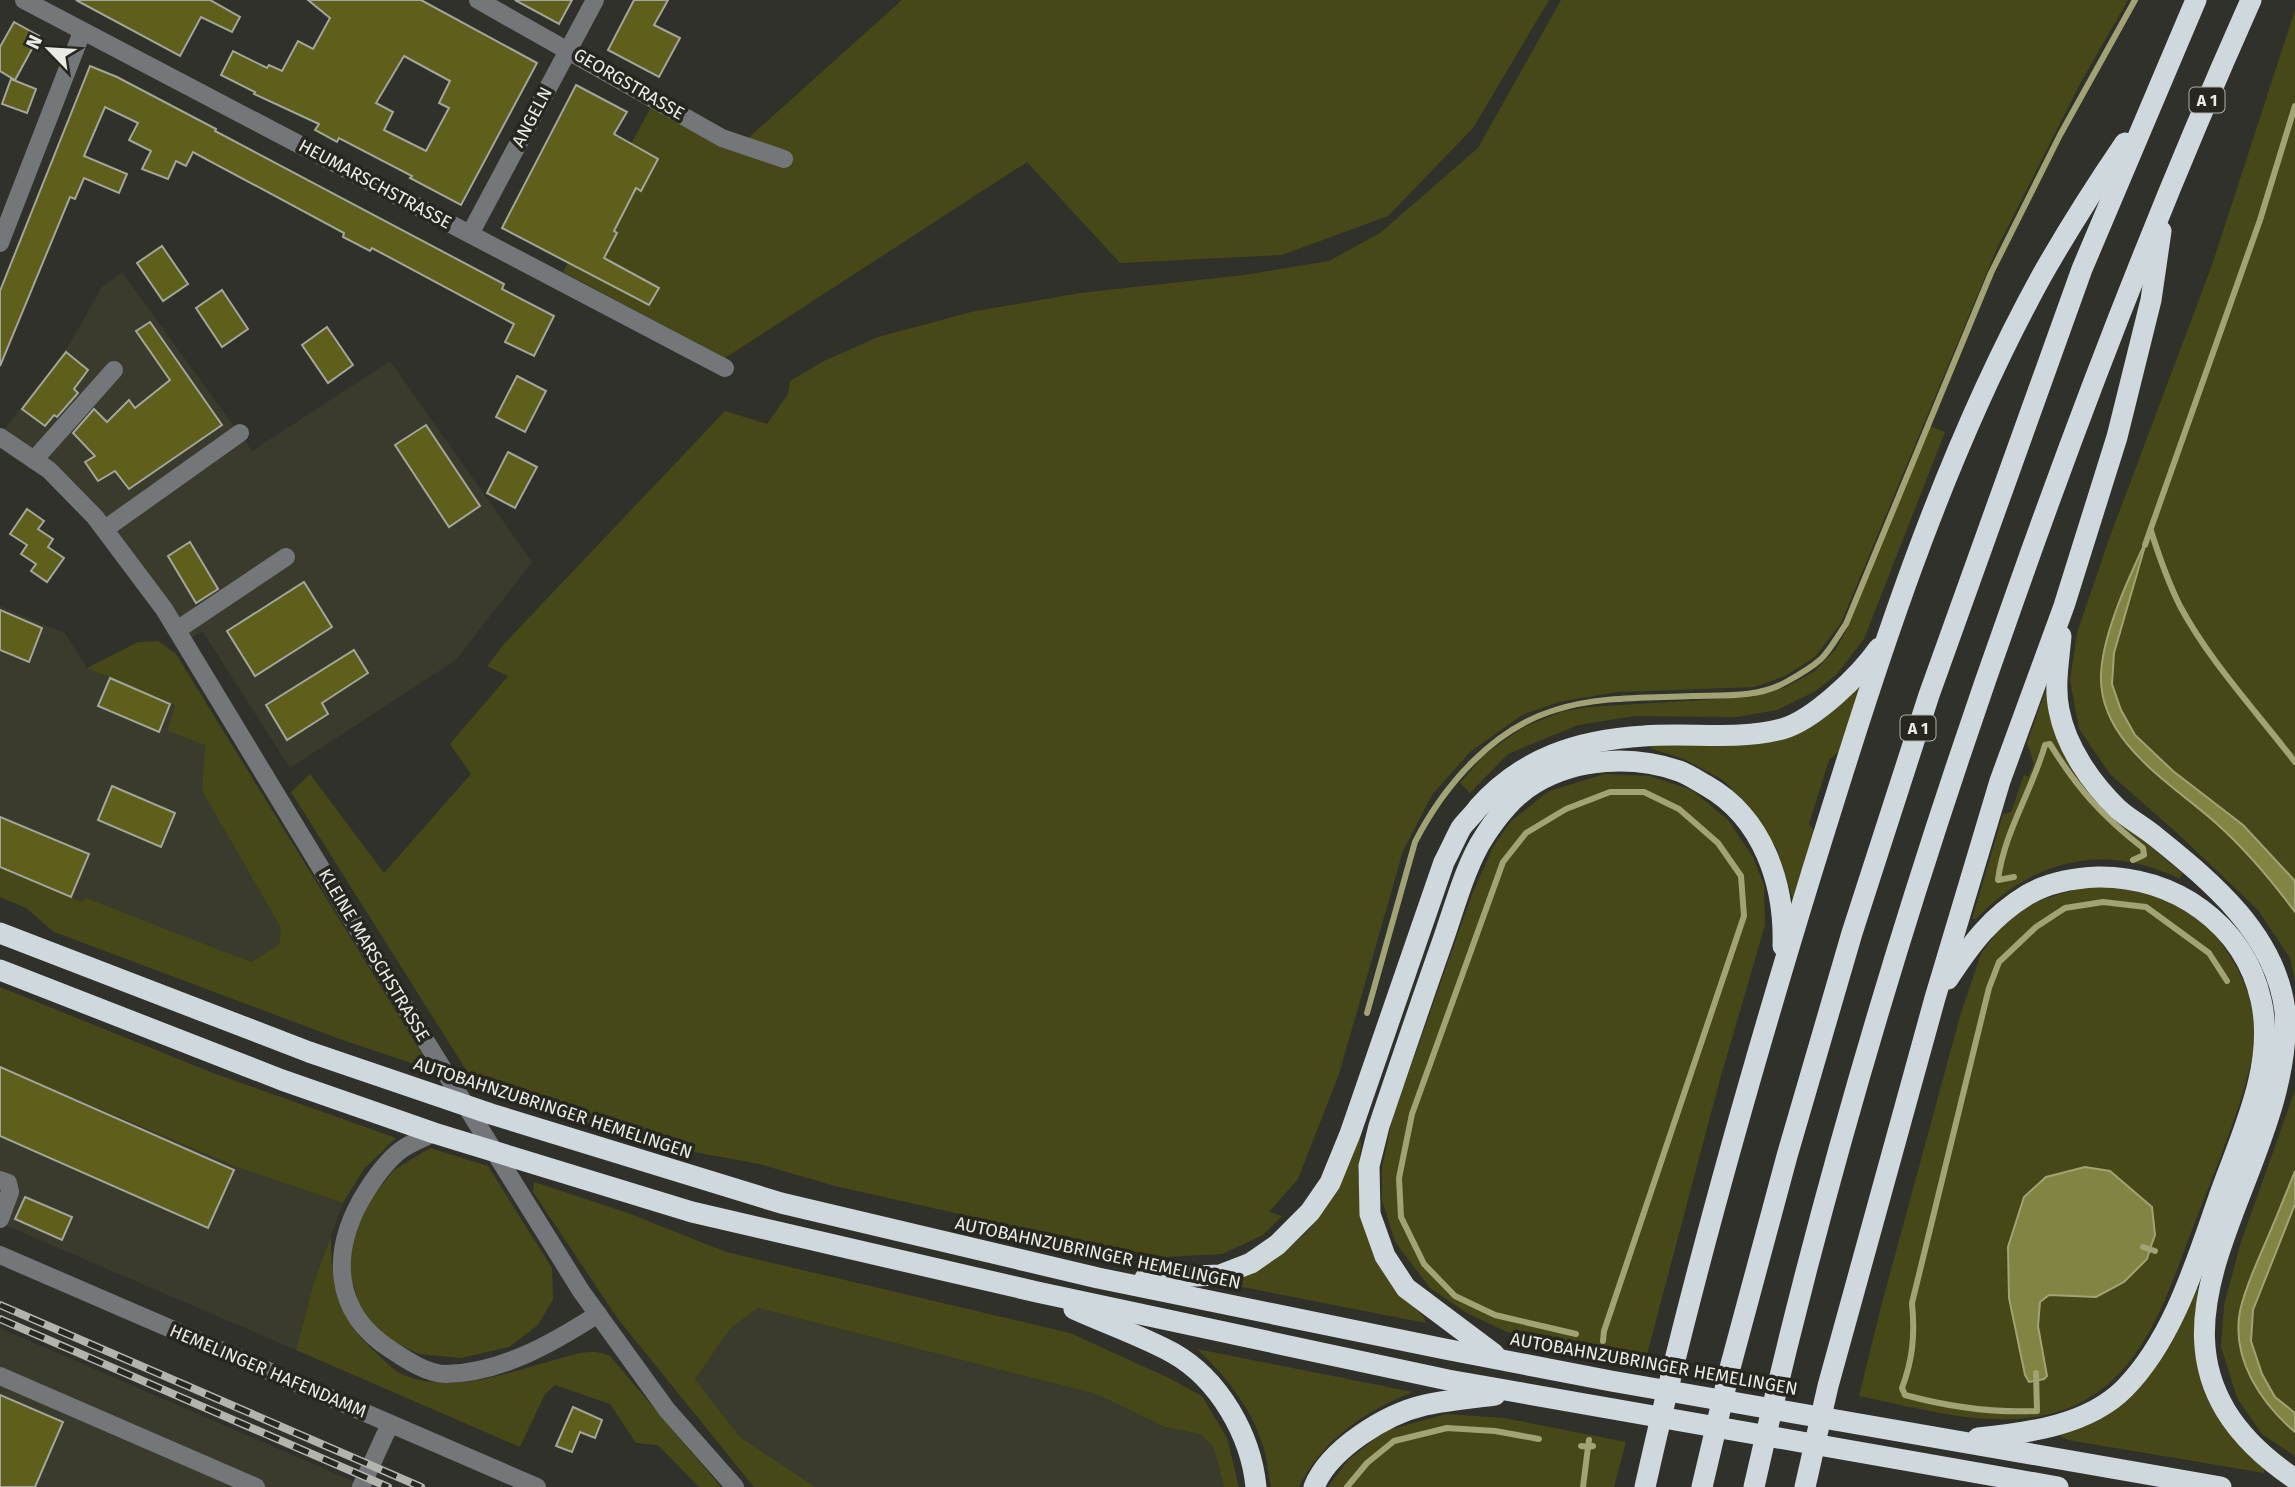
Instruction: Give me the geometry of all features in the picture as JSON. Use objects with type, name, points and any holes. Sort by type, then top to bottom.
[{"type":"highway","name":"A 1","points":[[1702,1487],[1730,1368],[1787,1156],[1852,933],[1929,695],[2082,269],[2196,0]]},
{"type":"highway","name":"A 1","points":[[1756,1478],[1830,1178],[1894,959],[1965,740],[2057,479],[2165,201],[2251,0]]},
{"type":"highway","points":[[1645,1487],[1722,1180],[1780,975],[1896,615],[1950,469],[2006,347],[2074,219],[2151,103]]},
{"type":"highway","points":[[1806,1482],[1828,1386],[1935,998],[2000,781],[2064,606],[2120,425],[2151,300],[2165,201]]},
{"type":"highway","points":[[2064,606],[2057,689],[2059,711],[2072,748],[2092,781],[2119,809],[2197,871],[2232,906],[2258,937],[2278,976],[2287,1037],[2283,1077],[2272,1118],[2216,1269],[2206,1318],[2208,1356],[2218,1394],[2234,1422],[2260,1452],[2295,1479]]},
{"type":"highway","points":[[1098,1278],[1184,1278],[1220,1275],[1251,1263],[1277,1245],[1310,1212],[1330,1183],[1350,1134],[1444,862],[1462,827],[1493,792],[1528,765],[1572,746],[1644,736],[1746,735],[1784,728],[1815,711],[1862,669],[1885,639],[1896,615]]},
{"type":"highway","points":[[1502,1359],[1406,1288],[1385,1256],[1370,1214],[1369,1166],[1379,1126],[1461,888],[1483,838],[1514,799],[1534,783],[1565,771],[1605,761],[1645,762],[1681,771],[1715,791],[1741,815],[1763,844],[1778,886],[1784,922],[1780,975]]},
{"type":"highway","points":[[1935,998],[1979,933],[2028,894],[2074,878],[2118,877],[2143,880],[2165,888],[2201,908],[2224,932],[2252,973],[2261,1000],[2265,1028],[2261,1069],[2246,1123],[2182,1298],[2147,1360],[2124,1389],[2093,1413],[2038,1429],[1953,1441]]},
{"type":"highway","name":"AUTOBAHNZUBRINGER HEMELINGEN","points":[[0,933],[309,1052],[491,1114],[780,1203],[1098,1278],[1502,1359],[2221,1487]]},
{"type":"highway","points":[[0,970],[282,1080],[434,1133],[692,1212],[1037,1292],[1514,1393],[2058,1487]]},
{"type":"highway","points":[[1037,1292],[1174,1354],[1200,1373],[1226,1405],[1242,1434],[1256,1487]]},
{"type":"highway","points":[[1314,1487],[1340,1450],[1370,1428],[1422,1406],[1514,1393]]},
{"type":"highway","points":[[1975,1473],[1994,1487]]},
{"type":"street","name":"HEUMARSCHSTRASSE","points":[[24,0],[725,368]]},
{"type":"street","name":"GEORGSTRASSE","points":[[478,0],[722,138],[785,159]]},
{"type":"street","name":"ANGELN","points":[[470,234],[595,0]]},
{"type":"street","points":[[0,243],[82,32]]},
{"type":"street","points":[[34,460],[114,370]]},
{"type":"street","points":[[104,529],[240,433]]},
{"type":"street","name":"KLEINE MARSCHSTRASSE","points":[[0,437],[49,470],[104,529],[164,609],[534,1217],[598,1314],[667,1410],[735,1487]]},
{"type":"street","points":[[177,630],[286,557]]},
{"type":"street","points":[[434,1133],[401,1149],[379,1172],[358,1204],[342,1247],[344,1292],[357,1320],[377,1341],[412,1364],[444,1374],[483,1369],[524,1355],[561,1337],[598,1314]]},
{"type":"street","points":[[0,1180],[8,1184],[10,1192],[0,1219]]},
{"type":"street","name":"HEMELINGER HAFENDAMM","points":[[0,1255],[537,1487]]},
{"type":"street","points":[[0,1376],[256,1487]]},
{"type":"street","points":[[361,1487],[390,1424]]},
{"type":"shaded area","points":[[902,0],[1549,0],[1473,128],[1388,216],[1282,255],[1120,263],[1027,162],[725,358],[563,272],[652,105],[736,149]]},
{"type":"shaded area","points":[[1561,0],[2128,0],[2080,84],[1997,248],[1841,623],[1815,657],[1785,676],[1755,687],[1616,692],[1559,702],[1522,715],[1470,752],[1432,795],[1403,851],[1339,1074],[1298,1179],[1269,1212],[1282,1216],[1263,1235],[1222,1254],[1166,1257],[1083,1242],[835,1186],[759,1164],[667,1147],[480,1092],[291,792],[310,774],[384,873],[471,774],[450,744],[508,676],[487,666],[505,643],[725,411],[767,424],[788,394],[790,381],[824,361],[878,337],[971,312],[1080,293],[1244,275],[1329,261],[1380,233],[1478,148]]},
{"type":"shaded area","points":[[2295,10],[2295,980],[2290,958],[2258,910],[2110,774],[2079,729],[2070,680],[2077,633],[2109,539],[2212,265]]},
{"type":"shaded area","points":[[122,272],[252,451],[390,361],[532,562],[456,660],[290,768],[203,632],[190,638],[115,538],[0,435],[68,346],[102,287]]},
{"type":"shaded area","points":[[1930,426],[1945,432],[1864,639],[1836,675],[1814,692],[1777,710],[1737,717],[1635,716],[1578,725],[1508,754],[1470,793],[1460,783],[1485,754],[1524,727],[1561,712],[1588,707],[1751,697],[1786,687],[1815,671],[1836,649],[1850,623]]},
{"type":"shaded area","points":[[2147,539],[2114,653],[2112,684],[2121,710],[2135,735],[2173,771],[2243,825],[2295,881],[2295,912],[2238,844],[2141,760],[2112,721],[2103,699],[2101,674],[2106,641],[2132,570]]},
{"type":"shaded area","points":[[0,606],[65,633],[87,668],[175,705],[205,745],[202,791],[281,928],[279,945],[251,962],[86,898],[81,903],[0,868]]},
{"type":"shaded area","points":[[158,641],[176,654],[432,1070],[337,1038],[54,932],[26,908],[0,897],[0,868],[81,902],[86,898],[251,962],[279,945],[281,928],[202,791],[205,745],[168,731],[175,705],[87,668],[138,642]]},
{"type":"shaded area","points":[[1858,688],[1864,689],[1841,750],[1829,760],[1809,824],[1816,833],[1793,900],[1777,849],[1750,807],[1723,780],[1684,759],[1652,749],[1648,744],[1744,744],[1784,738],[1824,718]]},
{"type":"shaded area","points":[[2046,689],[2049,690],[2121,822],[2182,873],[2180,879],[2125,861],[2071,863],[2046,870],[2021,882],[1976,919],[1972,919],[2003,814],[2011,812],[2024,775],[2028,777],[2034,764],[2027,743]]},
{"type":"shaded area","points":[[1605,774],[1650,776],[1692,790],[1728,820],[1753,857],[1764,885],[1765,925],[1719,1083],[1646,1358],[1507,1332],[1467,1313],[1430,1288],[1395,1242],[1382,1200],[1382,1167],[1392,1120],[1471,897],[1493,847],[1511,821],[1549,791]]},
{"type":"shaded area","points":[[2122,886],[2177,905],[2192,914],[2220,941],[2241,976],[2253,1013],[2255,1030],[2251,1062],[2238,1109],[2176,1274],[2153,1325],[2139,1349],[2102,1389],[2078,1404],[2052,1413],[2025,1418],[1969,1417],[1859,1396],[1960,1016],[1981,954],[2006,919],[2038,901],[2083,887]]},
{"type":"shaded area","points":[[0,987],[213,1073],[396,1138],[364,1169],[343,1203],[237,1167],[0,1067]]},
{"type":"shaded area","points":[[0,1067],[237,1167],[343,1203],[314,1282],[296,1350],[0,1223]]},
{"type":"shaded area","points":[[2295,1090],[2295,1456],[2262,1434],[2237,1398],[2221,1347],[2224,1305],[2241,1242]]},
{"type":"shaded area","points":[[1359,1135],[1361,1144],[1358,1175],[1365,1224],[1398,1290],[1424,1317],[1426,1323],[1222,1283],[1265,1261],[1303,1236],[1332,1196]]},
{"type":"shaded area","points":[[430,1148],[488,1166],[552,1268],[553,1299],[538,1325],[509,1347],[461,1358],[419,1354],[380,1335],[358,1302],[350,1273],[352,1242],[366,1205],[394,1170]]},
{"type":"shaded area","points":[[2085,1167],[2110,1171],[2152,1207],[2155,1235],[2147,1259],[2124,1282],[2096,1297],[2049,1295],[2040,1302],[2038,1326],[2047,1376],[2029,1382],[2025,1375],[2009,1298],[2008,1247],[2024,1197],[2046,1177]]},
{"type":"shaded area","points":[[2295,1171],[2295,1204],[2253,1310],[2251,1341],[2262,1374],[2275,1397],[2295,1413],[2295,1432],[2271,1408],[2251,1379],[2244,1363],[2238,1329],[2247,1286]]},
{"type":"shaded area","points":[[534,1182],[628,1213],[726,1252],[1070,1333],[1202,1396],[1227,1438],[1239,1487],[1224,1487],[1213,1446],[1200,1434],[1165,1427],[1096,1394],[758,1308],[731,1328],[695,1379],[740,1437],[815,1487],[754,1487],[618,1319],[533,1192]]},
{"type":"shaded area","points":[[331,1236],[335,1285],[344,1312],[362,1338],[398,1372],[417,1379],[456,1383],[497,1376],[582,1353],[603,1353],[610,1356],[721,1487],[699,1487],[658,1445],[636,1443],[610,1404],[555,1385],[545,1394],[520,1447],[296,1350],[314,1282]]},
{"type":"shaded area","points":[[2194,1288],[2199,1288],[2195,1351],[2209,1401],[2235,1442],[2264,1467],[2264,1473],[2068,1440],[2056,1434],[2090,1422]]},
{"type":"shaded area","points":[[758,1308],[1096,1394],[1165,1427],[1201,1434],[1213,1446],[1224,1487],[815,1487],[740,1437],[695,1379],[731,1328]]},
{"type":"shaded area","points":[[0,1328],[366,1487],[0,1487]]},
{"type":"shaded area","points":[[1197,1349],[1413,1392],[1378,1408],[1347,1429],[1320,1455],[1299,1487],[1271,1487],[1264,1448],[1251,1416],[1227,1380]]},
{"type":"shaded area","points":[[1446,1414],[1504,1418],[1626,1442],[1614,1487],[1328,1487],[1348,1460],[1385,1431]]},
{"type":"building","points":[[76,0],[210,0],[240,17],[232,32],[201,17],[180,56]]},
{"type":"building","points":[[308,0],[421,0],[537,63],[461,205],[339,138],[337,142],[315,130],[319,124],[254,94],[255,92],[221,75],[233,51],[267,68],[269,65],[282,71],[298,41],[313,49],[330,18]],"holes":[[[404,56],[450,81],[439,103],[449,108],[426,151],[384,130],[393,112],[376,103]]]},
{"type":"building","points":[[515,0],[572,0],[559,24]]},
{"type":"building","points":[[634,0],[668,0],[654,25],[680,38],[659,77],[608,50]]},
{"type":"building","points":[[14,22],[39,36],[15,80],[0,71],[0,47]]},
{"type":"building","points":[[90,66],[117,77],[216,129],[215,131],[504,284],[502,289],[554,316],[534,356],[505,342],[514,324],[372,248],[370,251],[343,237],[344,233],[193,152],[186,166],[176,161],[168,179],[142,169],[151,151],[129,140],[138,123],[105,107],[84,156],[127,174],[119,193],[84,178],[75,199],[70,197],[0,366],[0,291]]},
{"type":"building","points":[[11,79],[36,89],[27,113],[2,104]]},
{"type":"building","points":[[576,85],[627,112],[614,134],[658,159],[641,191],[636,188],[614,231],[617,233],[604,258],[659,288],[649,305],[502,228]]},
{"type":"building","points":[[162,246],[188,284],[163,301],[137,263]]},
{"type":"building","points":[[222,290],[248,329],[222,347],[196,308]]},
{"type":"building","points":[[150,322],[222,425],[129,489],[115,471],[98,481],[85,462],[95,456],[73,433],[94,409],[107,422],[129,400],[135,408],[170,380],[136,331]]},
{"type":"building","points":[[327,327],[353,365],[328,383],[302,345]]},
{"type":"building","points":[[66,352],[88,370],[74,389],[78,393],[57,417],[54,415],[45,426],[22,409]]},
{"type":"building","points":[[517,376],[546,391],[525,432],[496,417]]},
{"type":"building","points":[[426,425],[480,506],[449,527],[395,445]]},
{"type":"building","points":[[508,452],[537,467],[515,508],[487,493]]},
{"type":"building","points":[[27,509],[44,521],[38,529],[53,539],[48,547],[64,558],[47,582],[31,571],[36,564],[21,554],[27,545],[10,534]]},
{"type":"building","points":[[190,542],[218,589],[196,603],[168,556]]},
{"type":"building","points":[[304,582],[332,627],[255,676],[227,631]]},
{"type":"building","points":[[0,610],[42,628],[29,662],[0,650]]},
{"type":"building","points":[[354,650],[368,673],[322,703],[328,714],[287,740],[266,705]]},
{"type":"building","points":[[110,678],[170,704],[159,732],[98,706]]},
{"type":"building","points":[[112,786],[175,813],[161,847],[98,820]]},
{"type":"building","points":[[0,817],[89,854],[71,897],[0,867]]},
{"type":"building","points":[[0,1067],[234,1170],[208,1228],[0,1136]]},
{"type":"building","points":[[25,1197],[72,1217],[62,1240],[15,1219]]},
{"type":"building","points":[[0,1395],[63,1422],[35,1487],[0,1487]]},
{"type":"building","points":[[573,1407],[602,1420],[595,1438],[580,1432],[572,1452],[556,1446]]},
{"type":"waterway","points":[[1367,1013],[1415,842],[1440,800],[1491,745],[1532,719],[1571,705],[1623,698],[1728,695],[1764,691],[1800,674],[1828,651],[1846,624],[1991,273],[2060,135],[2135,0]]},
{"type":"waterway","points":[[2145,545],[2260,220],[2295,106]]},
{"type":"waterway","points":[[2151,531],[2172,588],[2192,627],[2219,667],[2295,762]]},
{"type":"waterway","points":[[2014,877],[1998,880],[2001,862],[2045,745],[2050,744],[2091,800],[2143,848],[2144,855],[2133,860]]},
{"type":"waterway","points":[[1576,1334],[1495,1315],[1455,1296],[1424,1264],[1401,1217],[1399,1178],[1412,1114],[1503,862],[1526,833],[1566,809],[1610,792],[1644,792],[1679,809],[1718,843],[1741,876],[1744,916],[1604,1331],[1603,1341]]},
{"type":"waterway","points":[[2036,1373],[2037,1411],[1954,1406],[1905,1395],[1902,1388],[1912,1346],[1912,1303],[1989,988],[1999,962],[2036,927],[2065,908],[2103,902],[2146,907],[2209,953],[2227,981]]},
{"type":"waterway","points":[[2143,1247],[2155,1251]]},
{"type":"waterway","points":[[1347,1487],[1367,1463],[1394,1441],[1447,1428],[1495,1431],[1539,1439]]},
{"type":"waterway","points":[[1589,1440],[1588,1447],[1593,1446]]},
{"type":"waterway","points":[[1581,1446],[1588,1447],[1583,1487]]},
{"type":"railway","points":[[0,1305],[421,1487]]},
{"type":"railway","points":[[0,1319],[388,1487]]}]
